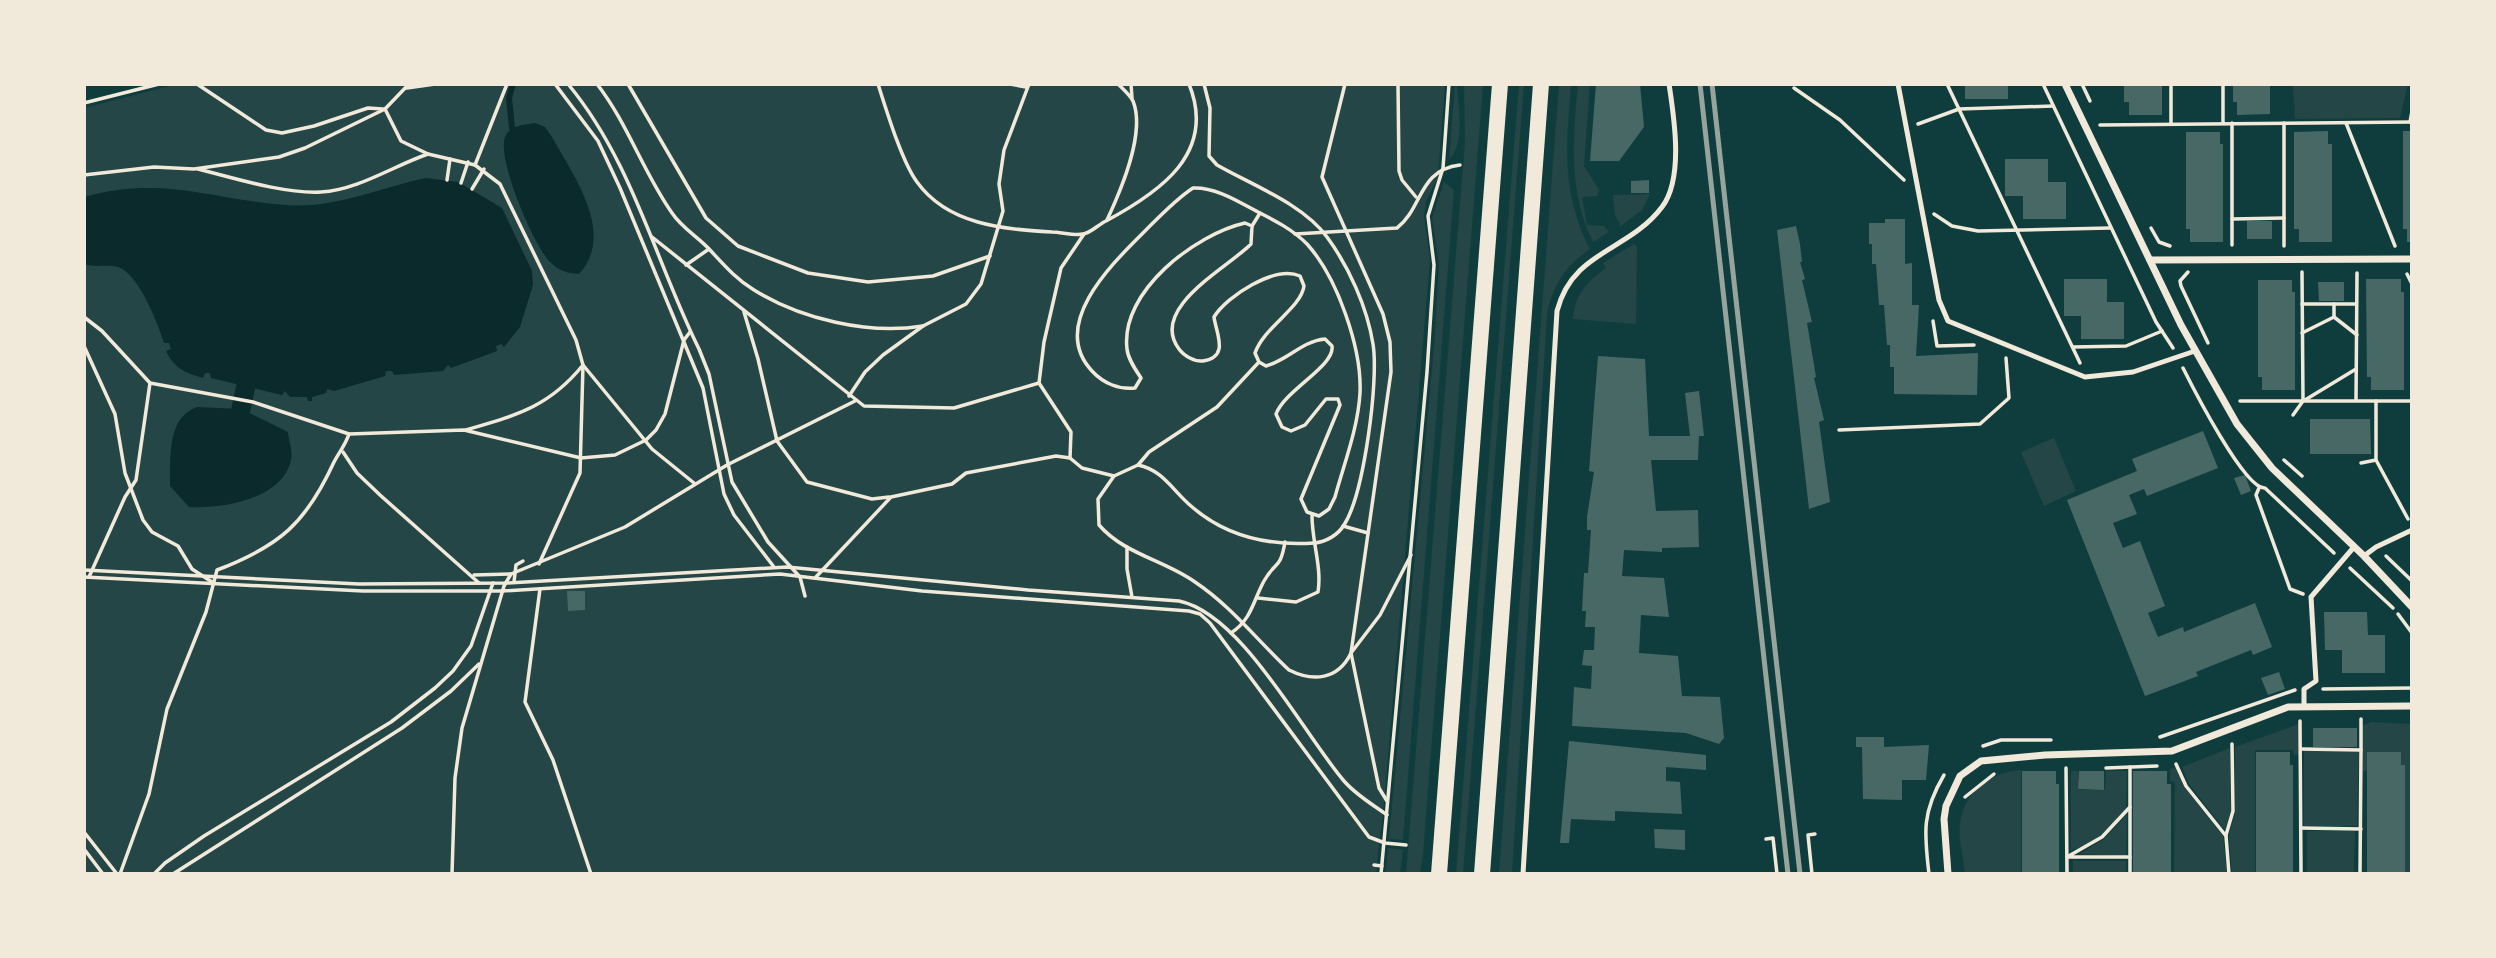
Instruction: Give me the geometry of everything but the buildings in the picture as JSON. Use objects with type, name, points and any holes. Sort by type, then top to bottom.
[{"type":"main road","points":[[1439,874],[1500,84]]},
{"type":"main road","points":[[1482,874],[1541,84]]},
{"type":"street","points":[[2065,84],[2195,351],[2237,424],[2272,468],[2364,556],[2412,607]]},
{"type":"street","points":[[2150,260],[2412,259]]},
{"type":"street","points":[[1948,874],[1944,819],[1954,784],[1972,765],[1992,758],[2172,751],[2288,707],[2412,706]]},
{"type":"lane","points":[[1523,874],[1557,311],[1563,287],[1577,272],[1637,230],[1662,206],[1675,152],[1669,84]]},
{"type":"lane","points":[[1898,84],[1939,300],[1948,321],[2085,377],[2133,372],[2195,351]]},
{"type":"lane","points":[[2364,556],[2412,528]]},
{"type":"lane","points":[[2304,705],[2304,689],[2316,681],[2311,597],[2354,547]]},
{"type":"path","points":[[84,103],[159,84]]},
{"type":"path","points":[[197,84],[266,130],[282,133],[314,126],[368,108],[385,109]]},
{"type":"path","points":[[194,169],[279,157],[305,148],[385,109],[408,86],[435,84]]},
{"type":"path","points":[[475,165],[507,84]]},
{"type":"path","points":[[555,84],[598,141],[703,388],[717,473],[734,515],[775,568]]},
{"type":"path","points":[[568,84],[604,132],[709,374],[727,465],[742,502],[787,567],[800,577],[804,596]]},
{"type":"path","points":[[597,84],[614,107],[671,213],[753,289],[796,309],[848,325],[904,329],[923,326]]},
{"type":"path","points":[[628,84],[706,218],[738,246],[808,274],[868,282],[933,276],[990,256]]},
{"type":"path","points":[[878,84],[904,158],[917,183],[939,204],[961,218],[999,226],[1084,234]]},
{"type":"path","points":[[849,396],[865,372],[883,355],[923,326],[966,304],[981,284],[1003,211],[999,184],[1004,150],[1028,85],[1010,84]]},
{"type":"path","points":[[1118,84],[1133,100]]},
{"type":"path","points":[[1107,220],[1129,164],[1135,131],[1130,84]]},
{"type":"path","points":[[1070,458],[1071,432],[1039,383],[1044,342],[1061,268],[1084,234],[1123,214],[1151,194],[1170,177],[1185,158],[1194,143],[1198,123],[1196,101],[1189,84]]},
{"type":"path","points":[[1138,465],[1161,475],[1190,506],[1217,526],[1238,536],[1313,543],[1332,537],[1350,515],[1371,417],[1376,371],[1364,309],[1338,254],[1321,231],[1285,204],[1217,166],[1209,156],[1210,108],[1204,84]]},
{"type":"path","points":[[1345,84],[1322,177],[1383,314],[1390,342],[1391,372],[1351,653],[1379,788],[1388,803]]},
{"type":"path","points":[[1398,84],[1399,171],[1402,180],[1416,197]]},
{"type":"path","points":[[1381,874],[1412,554],[1434,265],[1428,216],[1443,168],[1449,84]]},
{"type":"path","points":[[1947,84],[2085,377]]},
{"type":"path","points":[[2082,84],[2094,110]]},
{"type":"path","points":[[2171,84],[2171,124]]},
{"type":"path","points":[[2223,84],[2223,123]]},
{"type":"path","points":[[1794,88],[1840,120],[1912,188],[1921,204],[1952,226],[1978,231],[2016,228],[2110,228]]},
{"type":"path","points":[[1906,128],[1959,109],[2053,106]]},
{"type":"path","points":[[385,109],[401,141],[428,154],[475,165],[484,169],[500,184],[576,340],[583,365],[580,473],[539,564]]},
{"type":"path","points":[[2101,125],[2411,122],[2412,111]]},
{"type":"path","points":[[2097,117],[2106,136]]},
{"type":"path","points":[[2346,122],[2395,247]]},
{"type":"path","points":[[2232,123],[2232,246]]},
{"type":"path","points":[[2284,123],[2284,246]]},
{"type":"path","points":[[84,175],[153,167],[194,169],[302,191],[321,192],[349,186],[428,154]]},
{"type":"path","points":[[447,180],[450,159]]},
{"type":"path","points":[[461,183],[468,162]]},
{"type":"path","points":[[1294,234],[1345,230],[1382,231],[1397,228],[1409,215],[1416,197],[1443,168],[1460,165]]},
{"type":"path","points":[[472,188],[484,169]]},
{"type":"path","points":[[1252,226],[1245,223],[1217,232],[1174,258],[1158,274],[1137,307],[1127,331],[1129,358],[1141,378],[1135,388],[1120,389],[1093,373],[1080,347],[1079,330],[1085,304],[1101,277],[1193,188],[1210,189],[1260,213],[1294,234],[1308,245],[1343,309],[1354,340],[1359,370],[1357,419],[1335,497],[1326,513],[1312,516]]},
{"type":"path","points":[[1258,598],[1296,602],[1318,592],[1320,571],[1313,543],[1312,516],[1301,499],[1340,405],[1338,399],[1326,398],[1306,425],[1291,431],[1282,427],[1276,414],[1280,404],[1297,386],[1329,360],[1332,346],[1325,339],[1315,340],[1278,363],[1266,366],[1259,362],[1255,353],[1259,341],[1303,292],[1300,276],[1289,271],[1278,272],[1223,306],[1214,317],[1221,341],[1220,349],[1202,361],[1190,359],[1179,349],[1172,323],[1181,305],[1201,284],[1251,244],[1252,226],[1260,213]]},
{"type":"path","points":[[2232,219],[2284,218]]},
{"type":"path","points":[[2150,227],[2159,242],[2174,247]]},
{"type":"path","points":[[650,235],[864,406],[954,408],[1039,383]]},
{"type":"path","points":[[2220,246],[2245,246]]},
{"type":"path","points":[[2271,246],[2298,246]]},
{"type":"path","points":[[2381,246],[2404,247]]},
{"type":"path","points":[[686,265],[709,249]]},
{"type":"path","points":[[2189,272],[2180,281],[2181,286],[2208,344]]},
{"type":"path","points":[[2290,272],[2316,272]]},
{"type":"path","points":[[2302,272],[2303,401]]},
{"type":"path","points":[[2343,273],[2369,273]]},
{"type":"path","points":[[2356,401],[2357,273]]},
{"type":"path","points":[[2394,273],[2409,274],[2412,284]]},
{"type":"path","points":[[2302,304],[2357,304]]},
{"type":"path","points":[[2334,304],[2334,317]]},
{"type":"path","points":[[743,310],[758,359],[777,441],[807,482],[872,499],[952,484],[965,473],[1056,456],[1070,458],[1082,468],[1114,476]]},
{"type":"path","points":[[84,317],[102,331],[150,383],[253,402],[349,434],[464,430],[531,410],[553,397],[583,365]]},
{"type":"path","points":[[2302,333],[2334,317]]},
{"type":"path","points":[[2334,317],[2357,335]]},
{"type":"path","points":[[2073,347],[2126,346],[2163,330]]},
{"type":"path","points":[[464,430],[581,458],[615,455],[646,440],[665,414],[684,340],[690,332]]},
{"type":"path","points":[[84,346],[115,414],[125,473],[143,520],[152,532],[178,546],[192,569],[214,583]]},
{"type":"path","points":[[1259,362],[1217,407],[1149,452],[1138,465],[1114,476],[1098,499],[1099,525],[1115,542],[1191,579],[1212,593],[1289,670],[1303,677],[1317,678],[1334,674],[1345,666],[1351,653],[1380,615],[1412,554]]},
{"type":"path","points":[[583,365],[646,440],[694,483]]},
{"type":"path","points":[[2293,415],[2303,401],[2356,369]]},
{"type":"path","points":[[87,578],[130,487],[136,480],[150,383]]},
{"type":"path","points":[[2233,390],[2246,412]]},
{"type":"path","points":[[1839,429],[1980,424],[2009,398]]},
{"type":"path","points":[[472,574],[513,574],[625,527],[694,483],[855,401]]},
{"type":"path","points":[[2239,401],[2412,401]]},
{"type":"path","points":[[2376,401],[2376,460],[2412,528]]},
{"type":"path","points":[[84,832],[118,874],[149,794],[167,709],[206,612],[217,570],[254,556],[288,533],[320,494],[337,457],[343,452],[349,434]]},
{"type":"path","points":[[343,452],[357,472],[380,495],[472,574],[481,591]]},
{"type":"path","points":[[2275,452],[2310,485]]},
{"type":"path","points":[[2361,463],[2376,460]]},
{"type":"path","points":[[2259,488],[2256,495],[2290,589],[2311,597]]},
{"type":"path","points":[[815,578],[891,497]]},
{"type":"path","points":[[1343,526],[1369,533]]},
{"type":"path","points":[[1231,633],[1244,625],[1266,576],[1283,560],[1285,541]]},
{"type":"path","points":[[1127,547],[1126,569],[1132,598]]},
{"type":"path","points":[[2376,547],[2412,581]]},
{"type":"path","points":[[452,874],[455,778],[462,728],[502,591],[517,562],[523,561]]},
{"type":"path","points":[[84,570],[359,584],[506,583],[787,567],[822,568],[938,582],[1195,604],[1231,633],[1343,780],[1387,815]]},
{"type":"path","points":[[513,574],[514,582]]},
{"type":"path","points":[[87,578],[363,591],[502,591],[780,574],[935,592],[1200,614],[1210,623],[1369,837],[1385,843],[1406,845]]},
{"type":"path","points":[[155,874],[165,863],[204,836],[391,722],[435,688],[453,671],[471,646],[494,583]]},
{"type":"path","points":[[540,589],[525,702],[553,760],[591,874]]},
{"type":"path","points":[[173,874],[402,728],[451,691],[480,662]]},
{"type":"path","points":[[2360,874],[2361,719]]},
{"type":"path","points":[[2300,721],[2301,874]]},
{"type":"path","points":[[2229,874],[2226,836],[2233,811],[2232,744]]},
{"type":"path","points":[[2301,749],[2361,750]]},
{"type":"path","points":[[2176,764],[2186,786],[2226,836]]},
{"type":"path","points":[[2130,767],[2130,874]]},
{"type":"path","points":[[2066,768],[2067,874]]},
{"type":"path","points":[[2067,857],[2102,837],[2130,807]]},
{"type":"path","points":[[2301,828],[2361,829]]},
{"type":"path","points":[[1812,874],[1808,835],[1815,834]]},
{"type":"path","points":[[1766,839],[1773,838],[1777,874]]},
{"type":"path","points":[[84,849],[103,874]]},
{"type":"path","points":[[2067,857],[2130,857]]},
{"type":"path","points":[[1374,865],[1382,866]]},
{"type":"shaded area","points":[[178,84],[1445,84],[1438,177],[1426,201],[1424,216],[1430,259],[1385,793],[1377,863],[1373,867],[1377,867],[1376,874],[84,874],[84,108]]},
{"type":"shaded area","points":[[1455,84],[1459,134],[1458,144],[1449,160]]},
{"type":"shaded area","points":[[1464,84],[1483,84],[1423,854],[1420,874],[1406,874],[1465,142]]},
{"type":"shaded area","points":[[1519,84],[1524,84],[1463,874],[1456,874]]},
{"type":"shaded area","points":[[1559,84],[1571,84],[1567,148],[1570,188],[1574,208],[1590,249],[1573,262],[1561,278],[1552,295],[1547,315],[1512,874],[1499,874]]},
{"type":"shaded area","points":[[1578,84],[1590,84],[1584,166],[1599,190],[1597,196],[1582,197],[1587,225],[1604,226],[1609,232],[1593,242],[1579,204],[1574,164]]},
{"type":"shaded area","points":[[2293,84],[2408,84],[2400,118],[2295,119]]},
{"type":"shaded area","points":[[535,123],[545,127],[552,137],[588,205],[593,223],[593,241],[589,258],[579,274],[557,268],[543,253],[510,179],[504,145],[506,135],[515,127]]},
{"type":"shaded area","points":[[426,178],[458,182],[502,208],[532,271],[533,285],[520,327],[504,347],[501,344],[496,346],[497,351],[451,368],[448,365],[443,371],[394,375],[392,371],[386,371],[385,376],[334,391],[327,389],[326,393],[312,397],[312,401],[308,401],[307,397],[290,397],[285,391],[282,395],[211,378],[210,373],[205,373],[203,378],[185,372],[169,357],[166,351],[171,349],[169,343],[164,343],[140,288],[125,271],[114,266],[84,264],[84,197],[138,188],[163,188],[285,205],[321,204]]},
{"type":"shaded area","points":[[1444,182],[1454,190],[1403,840],[1389,839],[1434,347],[1439,264],[1432,218]]},
{"type":"shaded area","points":[[1650,194],[1642,210],[1621,226],[1615,215],[1613,195]]},
{"type":"shaded area","points":[[1634,244],[1637,247],[1636,324],[1573,319],[1579,296],[1587,284],[1606,268],[1603,263]]},
{"type":"shaded area","points":[[197,407],[241,409],[288,432],[292,456],[284,476],[274,486],[247,500],[217,506],[189,507],[170,486],[171,452],[175,429],[180,420],[187,412]]},
{"type":"shaded area","points":[[2054,438],[2076,491],[2044,506],[2021,452]]},
{"type":"shaded area","points":[[2371,722],[2412,724],[2412,874],[2405,874],[2401,753],[2367,752],[2367,771],[2363,771],[2362,726]]},
{"type":"shaded area","points":[[2299,724],[2299,755],[2294,755],[2293,750],[2255,750],[2255,874],[2232,874],[2229,835],[2235,812],[2235,747]]},
{"type":"shaded area","points":[[2230,748],[2231,811],[2225,830],[2189,784],[2182,767]]},
{"type":"shaded area","points":[[2304,750],[2359,751],[2357,826],[2304,826]]},
{"type":"shaded area","points":[[2176,767],[2185,788],[2223,836],[2227,874],[2174,874],[2175,782],[2170,781],[2170,769]]},
{"type":"shaded area","points":[[2021,770],[2021,874],[1965,874],[1960,824],[1967,802],[1980,786],[1989,780]]},
{"type":"shaded area","points":[[2071,771],[2078,771],[2078,790],[2105,790],[2106,771],[2127,771],[2126,809],[2095,839],[2071,850]]},
{"type":"shaded area","points":[[2127,814],[2126,856],[2079,854],[2103,840]]},
{"type":"shaded area","points":[[2307,831],[2355,831],[2354,874],[2307,874]]},
{"type":"shaded area","points":[[1388,848],[1403,850],[1400,874],[1385,874]]},
{"type":"shaded area","points":[[2073,861],[2126,861],[2126,874],[2073,874]]},
{"type":"waterway","points":[[512,128],[509,98],[513,84]]},
{"type":"waterway","points":[[241,409],[246,385]]},
{"type":"railway","points":[[1700,84],[1788,874]]},
{"type":"railway","points":[[1712,84],[1800,874]]}]
